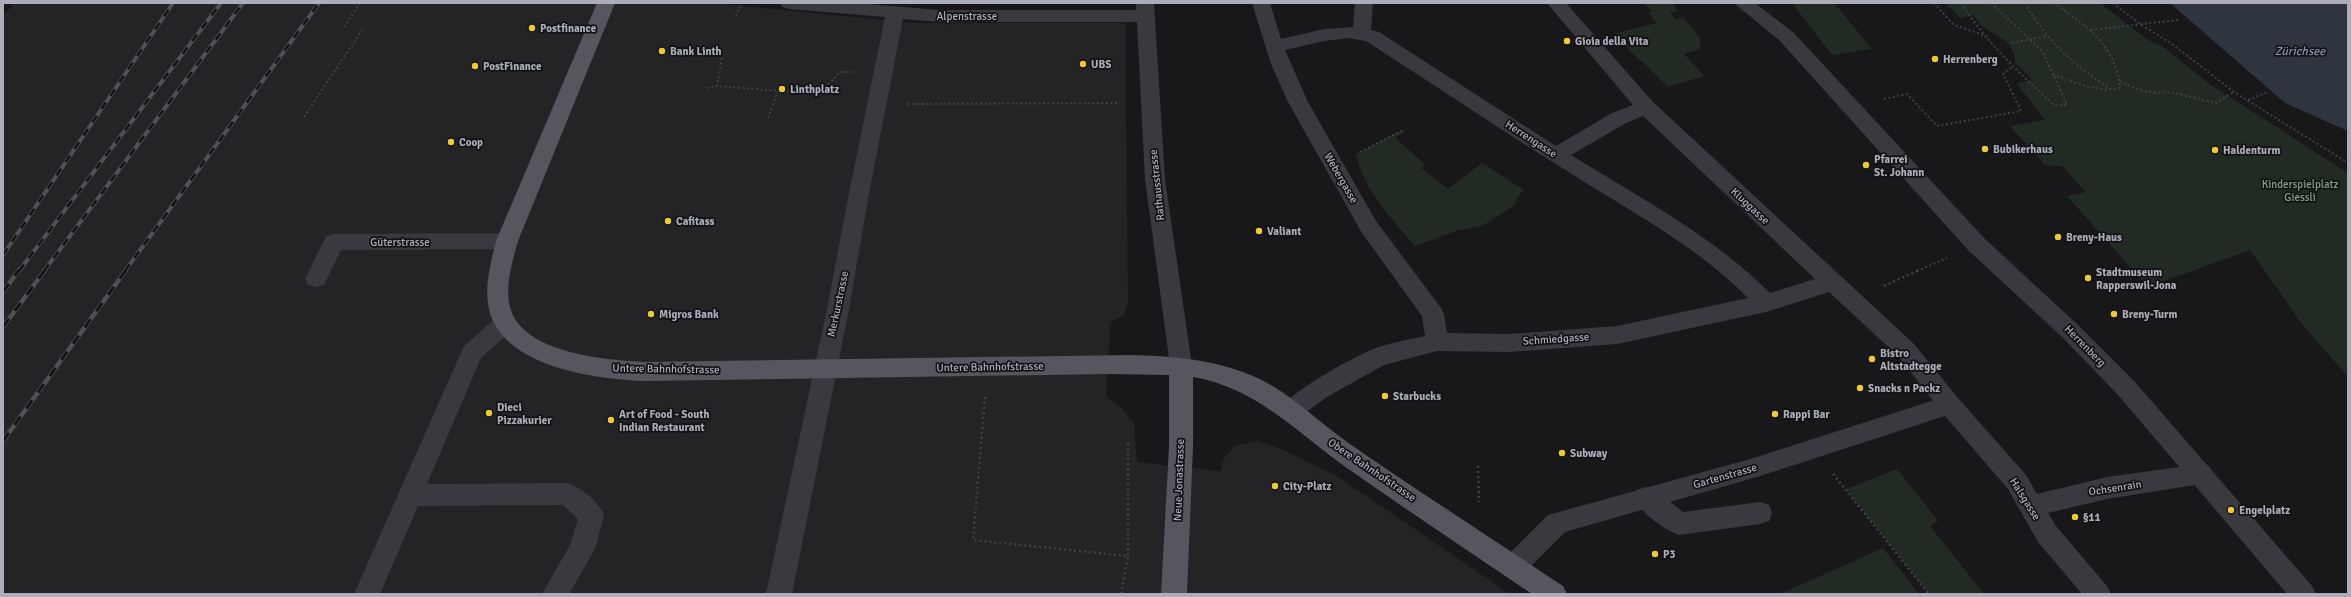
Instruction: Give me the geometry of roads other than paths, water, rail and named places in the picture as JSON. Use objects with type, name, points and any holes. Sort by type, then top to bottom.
[{"type":"main road","points":[[505,323],[498,291],[507,242],[606,3]]},
{"type":"main road","name":"Untere Bahnhofstrasse","points":[[505,323],[534,348],[587,366],[656,370],[824,370],[1090,365],[1181,366]]},
{"type":"main road","name":"Obere Bahnhofstrasse","points":[[1181,366],[1230,376],[1272,396],[1334,446],[1554,594]]},
{"type":"main road","name":"Neue Jonastrasse","points":[[1174,594],[1181,447],[1181,366]]},
{"type":"street","name":"Alpenstrasse","points":[[789,3],[895,13],[940,10],[1145,10]]},
{"type":"street","name":"Webergasse","points":[[1261,3],[1280,64],[1298,102],[1369,227],[1433,314],[1437,342]]},
{"type":"street","points":[[1362,33],[1364,3]]},
{"type":"street","name":"Kluggasse","points":[[1556,3],[1646,107],[1708,167],[1906,350],[1950,405]]},
{"type":"street","name":"Herrenberg","points":[[1744,3],[1787,38],[1977,245],[2069,330],[2127,389],[2201,474]]},
{"type":"street","name":"Rathausstrasse","points":[[1145,10],[1149,103],[1155,179],[1181,366]]},
{"type":"street","name":"Merkurstrasse","points":[[779,594],[824,370],[838,309],[860,188],[895,13]]},
{"type":"street","name":"Herrengasse","points":[[1275,46],[1346,32],[1362,33],[1372,36],[1556,155],[1709,250],[1745,279],[1766,303]]},
{"type":"street","points":[[1556,155],[1619,118],[1646,107]]},
{"type":"street","name":"Güterstrasse","points":[[316,279],[334,242],[507,242]]},
{"type":"street","name":"Schmiedgasse","points":[[1290,410],[1319,390],[1378,357],[1437,342],[1509,343],[1617,335],[1766,303],[1833,282]]},
{"type":"street","points":[[367,594],[472,352],[505,323]]},
{"type":"street","name":"Gartenstrasse","points":[[1513,567],[1557,522],[1646,498],[1950,405]]},
{"type":"street","name":"Halsgasse","points":[[1950,405],[2017,482],[2047,534],[2098,594]]},
{"type":"street","points":[[2201,474],[2303,594]]},
{"type":"street","name":"Ochsenrain","points":[[2030,506],[2107,488],[2201,474]]},
{"type":"street","points":[[409,495],[568,494],[592,515],[582,549],[555,594]]},
{"type":"street","points":[[1646,498],[1679,524],[1760,513]]},
{"type":"water","name":"Zürichsee","points":[[2170,3],[2348,3],[2348,131],[2285,103]]},
{"type":"railway","points":[[3,255],[173,3]]},
{"type":"railway","points":[[19,271],[221,3]]},
{"type":"railway","points":[[44,271],[243,3]]},
{"type":"railway","points":[[125,271],[319,3]]},
{"type":"railway","points":[[3,292],[19,270]]},
{"type":"railway","points":[[3,327],[45,270]]},
{"type":"railway","points":[[3,441],[126,270]]},
{"type":"place","name":"Postfinance","points":[[532,28]]},
{"type":"place","name":"Gioia della Vita","points":[[1567,41]]},
{"type":"place","name":"Bank Linth","points":[[662,51]]},
{"type":"place","name":"Herrenberg","points":[[1935,59]]},
{"type":"place","name":"UBS","points":[[1083,64]]},
{"type":"place","name":"PostFinance","points":[[475,66]]},
{"type":"place","name":"Linthplatz","points":[[782,89]]},
{"type":"place","name":"Coop","points":[[451,142]]},
{"type":"place","name":"Bubikerhaus","points":[[1985,149]]},
{"type":"place","name":"Haldenturm","points":[[2215,150]]},
{"type":"place","name":"Pfarrei St. Johann","points":[[1866,165]]},
{"type":"place","name":"Cafitass","points":[[668,221]]},
{"type":"place","name":"Valiant","points":[[1259,231]]},
{"type":"place","name":"Breny-Haus","points":[[2058,237]]},
{"type":"place","name":"Stadtmuseum Rapperswil-Jona","points":[[2088,278]]},
{"type":"place","name":"Migros Bank","points":[[651,314]]},
{"type":"place","name":"Breny-Turm","points":[[2114,314]]},
{"type":"place","name":"Bistro Altstadtegge","points":[[1872,359]]},
{"type":"place","name":"Snacks n Packz","points":[[1860,388]]},
{"type":"place","name":"Starbucks","points":[[1385,396]]},
{"type":"place","name":"Dieci Pizzakurier","points":[[489,413]]},
{"type":"place","name":"Rappi Bar","points":[[1775,414]]},
{"type":"place","name":"Art of Food - South Indian Restaurant","points":[[611,420]]},
{"type":"place","name":"Subway","points":[[1562,453]]},
{"type":"place","name":"City-Platz","points":[[1275,486]]},
{"type":"place","name":"Engelplatz","points":[[2231,510]]},
{"type":"place","name":"§11","points":[[2075,517]]},
{"type":"place","name":"P3","points":[[1655,554]]},
{"type":"park label","name":"Kinderspielplatz Giessli","points":[[2300,190]]}]
